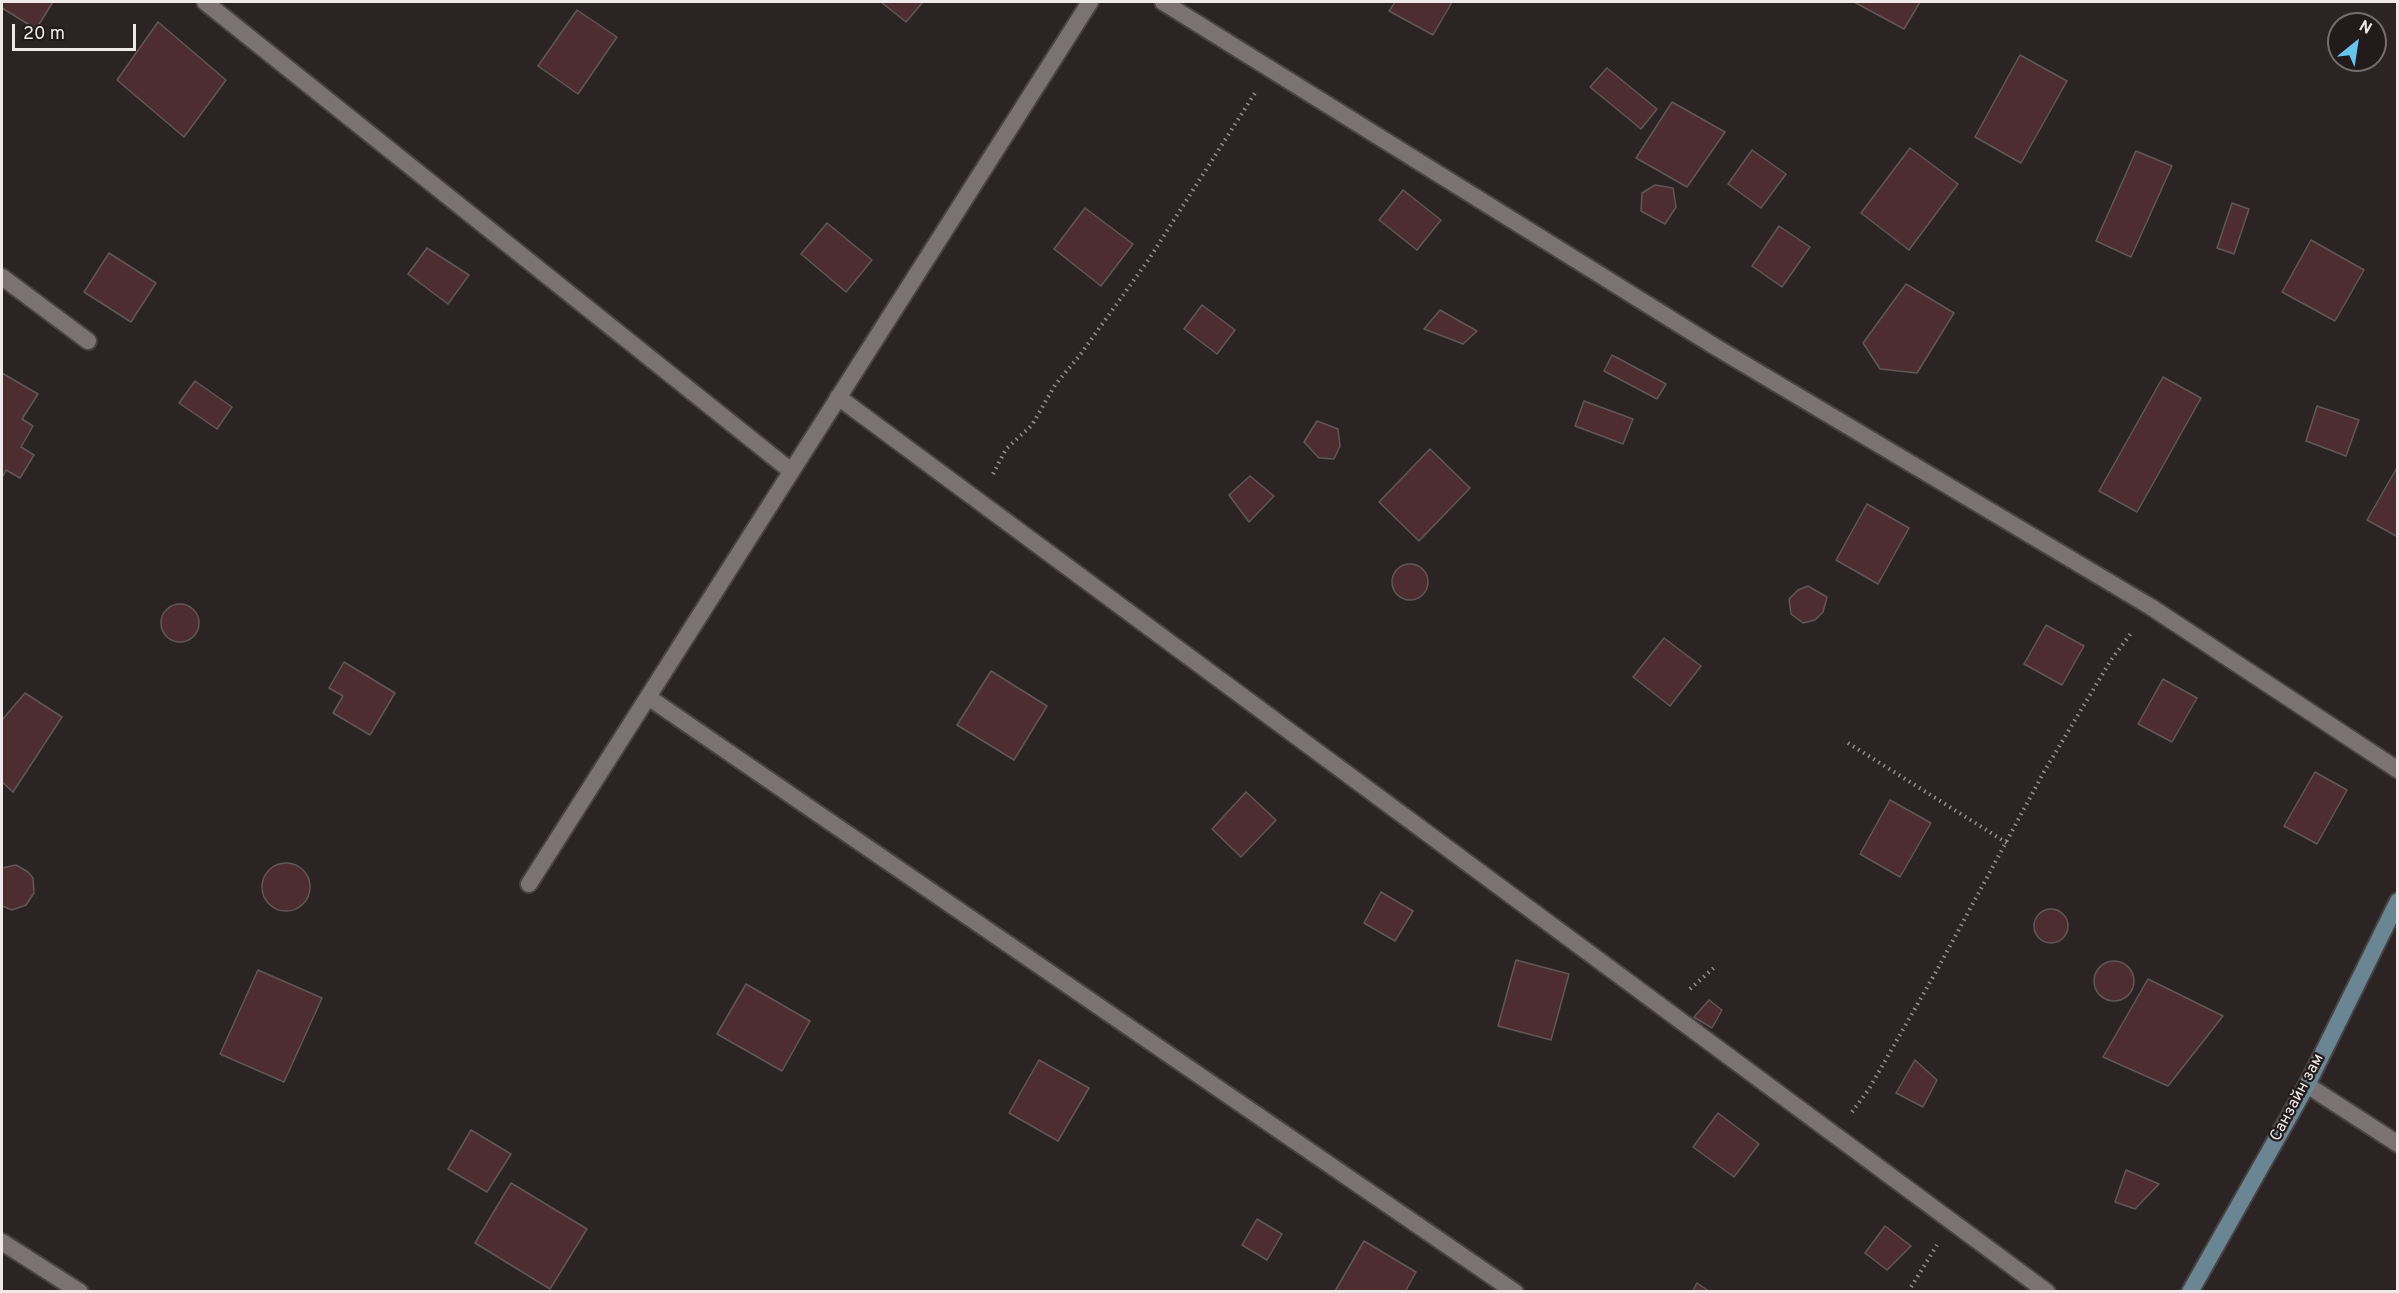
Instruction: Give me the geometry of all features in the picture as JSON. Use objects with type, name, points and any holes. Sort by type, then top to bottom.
[{"type":"main road","name":"Санзайн зам","points":[[2190,1292],[2307,1085],[2397,901]]},
{"type":"street","points":[[205,2],[791,471]]},
{"type":"street","points":[[529,884],[1090,2]]},
{"type":"street","points":[[1163,2],[1714,346],[2151,607],[2397,770]]},
{"type":"street","points":[[2,277],[88,341]]},
{"type":"street","points":[[838,397],[2047,1292]]},
{"type":"street","points":[[648,697],[1515,1292]]},
{"type":"street","points":[[2307,1085],[2397,1144]]},
{"type":"street","points":[[2,1242],[80,1292]]},
{"type":"path","points":[[978,501],[1006,449],[1032,425],[1055,385],[1149,259],[1271,69]]},
{"type":"path","points":[[1836,1134],[1869,1089],[1943,960],[2045,770],[2111,660],[2151,607]]},
{"type":"path","points":[[1848,743],[2007,843]]},
{"type":"path","points":[[1678,1018],[1690,989],[1716,966]]},
{"type":"path","points":[[1908,1292],[1952,1222]]},
{"type":"building","points":[[2,2],[53,2],[36,29],[2,8]]},
{"type":"building","points":[[881,2],[923,2],[906,22]]},
{"type":"building","points":[[1395,2],[1452,2],[1433,35],[1389,11]]},
{"type":"building","points":[[1854,2],[1920,2],[1904,29]]},
{"type":"building","points":[[577,10],[617,37],[578,94],[538,66]]},
{"type":"building","points":[[158,22],[226,80],[184,137],[117,80]]},
{"type":"building","points":[[2020,55],[2067,81],[2021,163],[1975,137]]},
{"type":"building","points":[[1607,68],[1657,109],[1641,129],[1590,87]]},
{"type":"building","points":[[1672,102],[1725,132],[1687,187],[1636,158]]},
{"type":"building","points":[[1910,148],[1958,184],[1909,250],[1861,213]]},
{"type":"building","points":[[1752,150],[1786,174],[1761,208],[1728,184]]},
{"type":"building","points":[[2136,151],[2172,166],[2131,257],[2096,241]]},
{"type":"building","points":[[1655,185],[1673,188],[1676,207],[1665,224],[1641,211],[1642,193]]},
{"type":"building","points":[[1403,190],[1441,220],[1417,250],[1379,220]]},
{"type":"building","points":[[2232,203],[2249,209],[2234,254],[2217,248]]},
{"type":"building","points":[[1085,208],[1133,244],[1101,286],[1054,249]]},
{"type":"building","points":[[827,223],[872,260],[846,292],[801,254]]},
{"type":"building","points":[[1779,226],[1810,247],[1782,287],[1752,266]]},
{"type":"building","points":[[2311,240],[2364,270],[2335,321],[2282,292]]},
{"type":"building","points":[[427,248],[469,275],[448,304],[408,274]]},
{"type":"building","points":[[109,253],[156,283],[131,322],[84,292]]},
{"type":"building","points":[[1906,284],[1954,313],[1917,373],[1880,369],[1863,343]]},
{"type":"building","points":[[1202,305],[1235,330],[1217,354],[1184,329]]},
{"type":"building","points":[[1440,310],[1477,331],[1463,344],[1424,329]]},
{"type":"building","points":[[1612,355],[1666,384],[1657,399],[1604,371]]},
{"type":"building","points":[[2,373],[38,394],[22,419],[33,426],[21,447],[34,455],[20,478],[6,470],[2,478]]},
{"type":"building","points":[[2163,377],[2201,398],[2137,512],[2099,491]]},
{"type":"building","points":[[195,381],[232,407],[217,429],[179,403]]},
{"type":"building","points":[[1584,401],[1633,419],[1623,444],[1575,426]]},
{"type":"building","points":[[2317,406],[2359,420],[2346,456],[2306,441]]},
{"type":"building","points":[[1317,421],[1338,429],[1340,446],[1334,459],[1319,458],[1304,442]]},
{"type":"building","points":[[1430,449],[1470,488],[1419,541],[1379,502]]},
{"type":"building","points":[[2398,466],[2398,537],[2367,520]]},
{"type":"building","points":[[1250,476],[1274,496],[1249,522],[1229,495]]},
{"type":"building","points":[[1867,504],[1909,528],[1878,584],[1836,560]]},
{"type":"building","points":[[1410,564],[1422,570],[1428,582],[1422,594],[1410,600],[1398,594],[1392,582],[1398,570]]},
{"type":"building","points":[[1808,586],[1827,597],[1823,612],[1815,620],[1803,623],[1791,614],[1789,599],[1798,590]]},
{"type":"building","points":[[180,604],[193,610],[199,623],[193,636],[180,642],[167,636],[161,623],[167,610]]},
{"type":"building","points":[[2046,625],[2084,646],[2062,685],[2024,664]]},
{"type":"building","points":[[1664,638],[1701,666],[1670,706],[1633,677]]},
{"type":"building","points":[[344,662],[395,693],[370,735],[333,713],[343,696],[329,688]]},
{"type":"building","points":[[991,671],[1047,706],[1014,760],[957,725]]},
{"type":"building","points":[[2163,679],[2197,698],[2172,742],[2138,724]]},
{"type":"building","points":[[25,693],[62,717],[13,792],[2,782],[2,720]]},
{"type":"building","points":[[2315,772],[2347,790],[2317,844],[2284,826]]},
{"type":"building","points":[[1246,792],[1276,820],[1241,857],[1212,829]]},
{"type":"building","points":[[1890,800],[1931,823],[1900,877],[1860,854]]},
{"type":"building","points":[[281,863],[291,863],[303,870],[310,882],[310,892],[303,904],[291,911],[281,911],[266,900],[262,892],[262,882],[273,867]]},
{"type":"building","points":[[16,865],[33,878],[34,893],[26,905],[12,910],[2,906],[2,868]]},
{"type":"building","points":[[1381,892],[1413,911],[1395,941],[1364,923]]},
{"type":"building","points":[[2051,909],[2063,914],[2068,926],[2063,938],[2051,943],[2039,938],[2034,926],[2039,914]]},
{"type":"building","points":[[1516,960],[1569,974],[1551,1040],[1498,1026]]},
{"type":"building","points":[[2114,961],[2128,967],[2134,981],[2128,995],[2114,1001],[2100,995],[2094,981],[2100,967]]},
{"type":"building","points":[[258,970],[322,998],[284,1082],[220,1054]]},
{"type":"building","points":[[2148,979],[2223,1016],[2168,1086],[2103,1057]]},
{"type":"building","points":[[746,984],[810,1021],[782,1071],[717,1034]]},
{"type":"building","points":[[1709,1000],[1722,1010],[1712,1028],[1694,1017]]},
{"type":"building","points":[[1039,1060],[1089,1088],[1058,1141],[1009,1113]]},
{"type":"building","points":[[1915,1060],[1937,1080],[1923,1107],[1896,1093]]},
{"type":"building","points":[[1718,1113],[1759,1144],[1734,1177],[1693,1147]]},
{"type":"building","points":[[471,1130],[511,1154],[487,1192],[448,1169]]},
{"type":"building","points":[[2126,1170],[2159,1184],[2135,1209],[2115,1202]]},
{"type":"building","points":[[511,1183],[587,1229],[550,1289],[475,1243]]},
{"type":"building","points":[[1257,1219],[1282,1234],[1267,1260],[1242,1245]]},
{"type":"building","points":[[1885,1226],[1911,1246],[1887,1270],[1865,1253]]},
{"type":"building","points":[[1364,1241],[1416,1272],[1405,1292],[1335,1291]]},
{"type":"building","points":[[1697,1283],[1710,1292],[1692,1292]]}]
